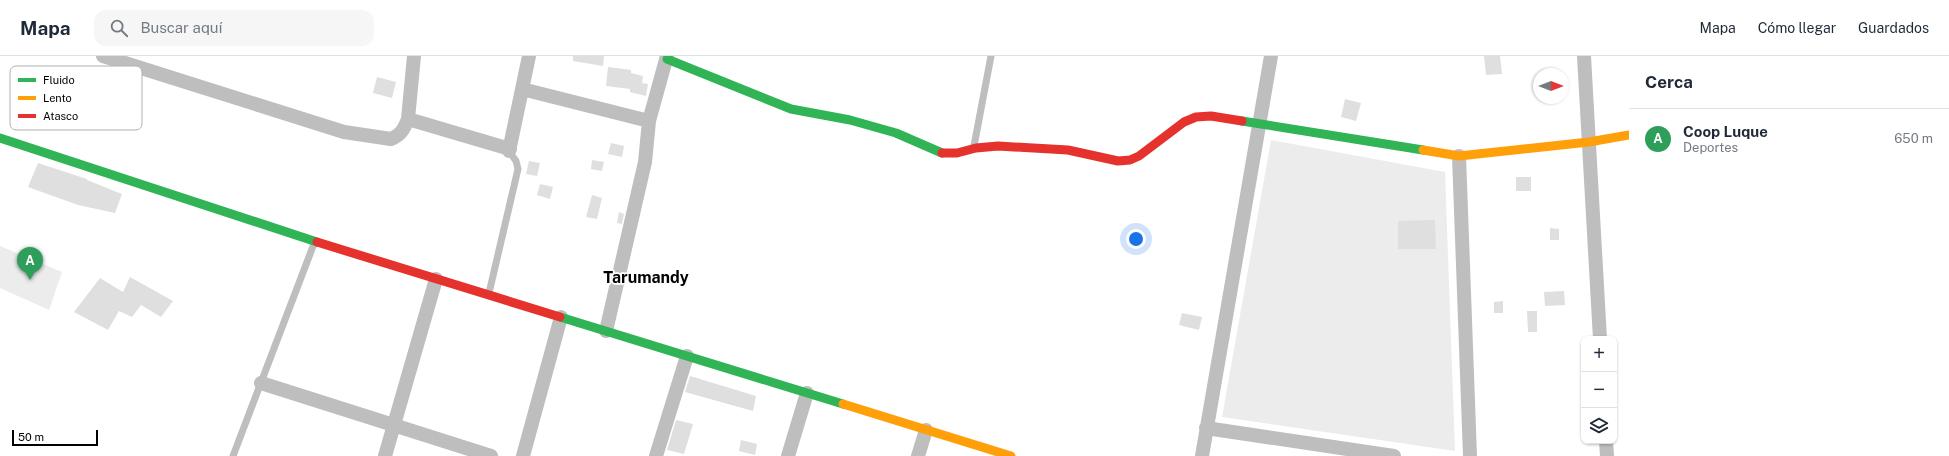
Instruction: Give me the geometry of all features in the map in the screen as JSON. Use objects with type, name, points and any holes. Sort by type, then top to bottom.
[{"type":"street","points":[[103,56],[135,66]]},
{"type":"street","points":[[142,68],[344,132],[391,139],[398,136],[408,119],[414,56]]},
{"type":"street","points":[[408,119],[510,150],[529,56]]},
{"type":"street","points":[[1202,456],[1272,56]]},
{"type":"street","points":[[1584,56],[1600,336]]},
{"type":"street","points":[[606,331],[645,162],[649,121],[667,58],[791,110],[850,120],[896,133],[944,154],[998,146],[1068,150],[1118,161],[1130,160],[1139,156],[1184,122],[1196,117],[1211,116],[1459,156],[1589,142],[1629,135]]},
{"type":"street","points":[[522,90],[649,121]]},
{"type":"street","points":[[0,138],[315,241],[1011,456]]},
{"type":"street","points":[[1459,156],[1470,456]]},
{"type":"street","points":[[384,456],[436,279]]},
{"type":"street","points":[[523,456],[561,317]]},
{"type":"street","points":[[656,456],[687,356]]},
{"type":"street","points":[[261,383],[491,456]]},
{"type":"street","points":[[788,456],[807,393]]},
{"type":"street","points":[[1206,428],[1344,452],[1394,456]]},
{"type":"street","points":[[918,456],[926,430]]},
{"type":"street","points":[[1606,444],[1607,456]]},
{"type":"lane","points":[[973,149],[991,56]]},
{"type":"lane","points":[[488,295],[518,169],[516,161],[510,150]]},
{"type":"lane","points":[[233,456],[315,241]]},
{"type":"shaded area","points":[[1271,140],[1445,172],[1455,451],[1222,417]]},
{"type":"shaded area","points":[[0,246],[62,272],[49,310],[0,288]]},
{"type":"building","points":[[573,56],[604,56],[603,66],[573,61]]},
{"type":"building","points":[[1484,56],[1500,56],[1502,74],[1486,75]]},
{"type":"building","points":[[608,67],[631,70],[631,73],[643,76],[642,83],[648,84],[646,96],[630,92],[630,89],[606,86]]},
{"type":"building","points":[[377,77],[396,82],[392,98],[373,93]]},
{"type":"building","points":[[1345,99],[1361,103],[1356,121],[1341,117]]},
{"type":"building","points":[[611,143],[624,146],[622,157],[608,154]]},
{"type":"building","points":[[592,160],[604,162],[602,171],[591,169]]},
{"type":"building","points":[[529,161],[540,163],[537,176],[526,174]]},
{"type":"building","points":[[38,163],[87,179],[122,194],[115,213],[78,205],[28,187]]},
{"type":"building","points":[[1516,177],[1531,177],[1531,191],[1516,191]]},
{"type":"building","points":[[540,184],[553,187],[550,199],[537,195]]},
{"type":"building","points":[[592,195],[602,198],[597,219],[586,217]]},
{"type":"building","points":[[619,212],[624,214],[622,224],[617,223]]},
{"type":"building","points":[[1435,220],[1436,249],[1398,249],[1398,221]]},
{"type":"building","points":[[1550,228],[1559,229],[1559,240],[1550,240]]},
{"type":"building","points":[[130,277],[173,301],[161,317],[141,305],[132,317],[119,311],[108,330],[74,312],[100,278],[123,292]]},
{"type":"building","points":[[1564,291],[1565,305],[1545,306],[1544,292]]},
{"type":"building","points":[[1503,301],[1503,313],[1494,313],[1494,302]]},
{"type":"building","points":[[1527,311],[1537,311],[1537,332],[1528,332]]},
{"type":"building","points":[[1182,313],[1202,317],[1199,330],[1179,325]]},
{"type":"building","points":[[690,376],[756,396],[753,411],[685,392]]},
{"type":"building","points":[[676,420],[693,424],[684,454],[667,450]]},
{"type":"building","points":[[741,440],[757,444],[755,455],[739,451]]},
{"type":"traffic: fast","points":[[667,59],[791,109],[850,120],[896,133],[942,153]]},
{"type":"traffic: fast","points":[[1242,121],[1423,150]]},
{"type":"traffic: fast","points":[[0,138],[317,242]]},
{"type":"traffic: fast","points":[[560,317],[843,404]]},
{"type":"traffic: slow","points":[[1423,150],[1459,156],[1589,142],[1629,135]]},
{"type":"traffic: slow","points":[[843,404],[1011,456]]},
{"type":"traffic: jam","points":[[942,153],[957,153],[976,148],[998,146],[1068,150],[1118,161],[1130,160],[1139,156],[1184,122],[1196,117],[1211,116],[1242,121]]},
{"type":"traffic: jam","points":[[317,242],[560,317]]},
{"type":"place","name":"Coop Luque","points":[[30,280]]},
{"type":"district","name":"Tarumandy","points":[[646,277]]}]
